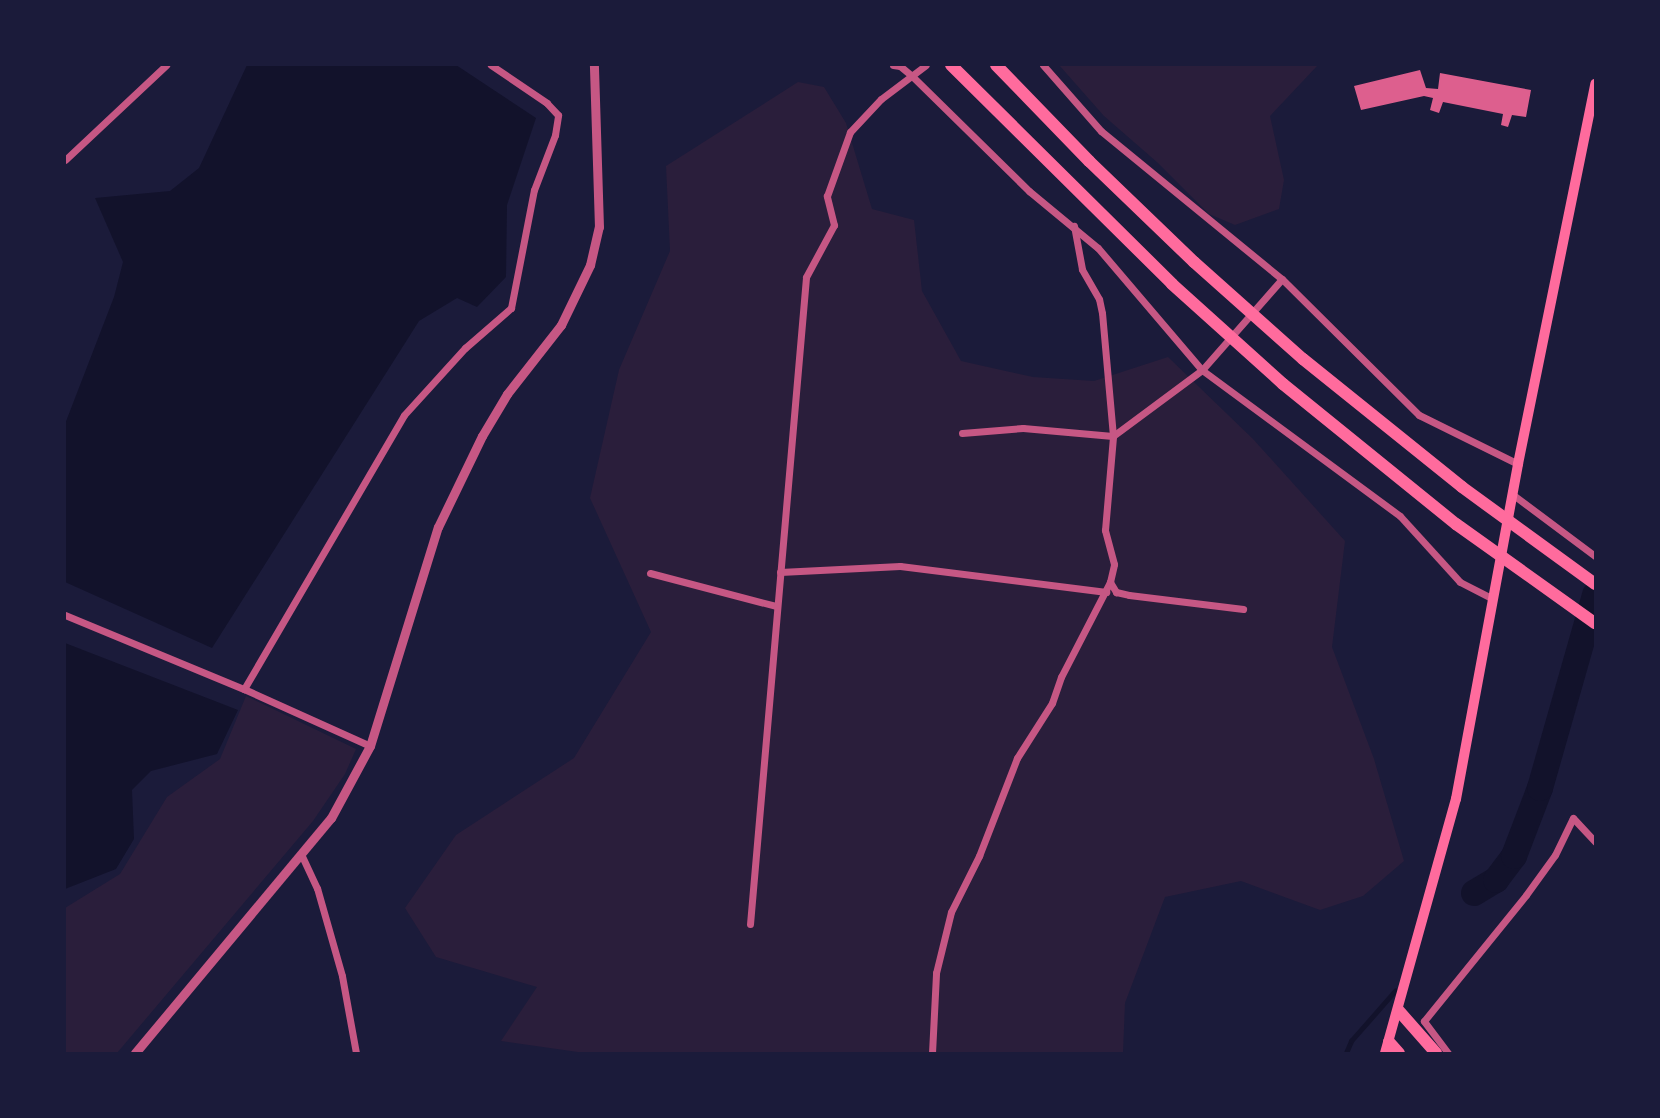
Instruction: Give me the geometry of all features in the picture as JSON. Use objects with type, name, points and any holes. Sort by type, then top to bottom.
[{"type":"highway","points":[[951,65],[1172,284],[1283,384],[1455,524],[1595,623]]},
{"type":"highway","points":[[996,65],[1089,161],[1204,271],[1303,359],[1462,487],[1595,584]]},
{"type":"highway","points":[[1399,1011],[1436,1053]]},
{"type":"highway","points":[[1387,1048],[1399,1053]]},
{"type":"main road","points":[[1387,1048],[1456,799],[1512,494],[1595,84]]},
{"type":"street","points":[[65,160],[166,65]]},
{"type":"street","points":[[244,689],[404,415],[465,348],[511,308],[534,190],[555,135],[558,115],[547,103],[491,65]]},
{"type":"street","points":[[135,1053],[331,818],[370,746],[438,527],[482,436],[507,394],[561,325],[590,265],[599,226],[594,65]]},
{"type":"street","points":[[893,65],[900,66],[913,77],[1029,191],[1098,248],[1202,370],[1400,516],[1460,582],[1493,599]]},
{"type":"street","points":[[750,924],[803,321],[802,297],[806,277],[834,225],[827,196],[850,132],[881,99],[926,65]]},
{"type":"street","points":[[1043,65],[1101,131],[1282,279],[1419,415],[1518,464]]},
{"type":"street","points":[[932,1053],[936,973],[951,912],[979,856],[1017,758],[1052,704],[1061,677],[1106,592],[1114,564],[1105,514],[1113,436],[1100,306],[1082,269],[1074,226]]},
{"type":"street","points":[[962,433],[1023,428],[1113,436],[1202,370],[1282,279]]},
{"type":"street","points":[[1512,494],[1595,556]]},
{"type":"street","points":[[780,572],[900,566],[1106,592]]},
{"type":"street","points":[[650,573],[776,606]]},
{"type":"street","points":[[1110,582],[1116,592],[1129,596],[1243,609]]},
{"type":"street","points":[[65,615],[244,689],[370,746]]},
{"type":"street","points":[[1448,1053],[1424,1021],[1526,895],[1555,855],[1573,818],[1595,842]]},
{"type":"street","points":[[301,854],[317,888],[342,976],[356,1053]]},
{"type":"shaded area","points":[[247,65],[456,65],[536,118],[507,205],[506,277],[477,307],[457,298],[419,321],[212,648],[65,582],[65,424],[114,297],[123,262],[95,198],[170,191],[199,168]]},
{"type":"shaded area","points":[[1059,65],[1318,65],[1270,116],[1284,180],[1279,209],[1235,225],[1209,214],[1158,163],[1104,116]]},
{"type":"shaded area","points":[[798,82],[824,87],[846,123],[872,209],[914,220],[922,291],[961,361],[1033,377],[1094,381],[1168,357],[1253,439],[1345,541],[1332,647],[1374,759],[1404,861],[1363,896],[1320,910],[1241,881],[1165,897],[1125,1003],[1123,1053],[585,1053],[501,1041],[537,987],[436,957],[405,908],[456,835],[574,758],[651,632],[590,498],[619,370],[670,251],[666,166]]},
{"type":"shaded area","points":[[65,643],[238,710],[217,754],[151,771],[132,790],[134,839],[116,869],[65,889]]},
{"type":"shaded area","points":[[246,696],[356,749],[345,774],[313,821],[117,1053],[65,1053],[65,908],[120,874],[167,797],[220,759]]},
{"type":"building","points":[[1420,70],[1426,88],[1438,89],[1440,73],[1531,90],[1526,117],[1512,115],[1508,127],[1501,125],[1503,114],[1443,102],[1439,113],[1430,110],[1433,98],[1424,96],[1361,110],[1354,86]]},
{"type":"waterway","points":[[1474,893],[1496,880],[1514,856],[1540,788],[1595,595]]},
{"type":"waterway","points":[[1346,1053],[1351,1041],[1395,991]]}]
